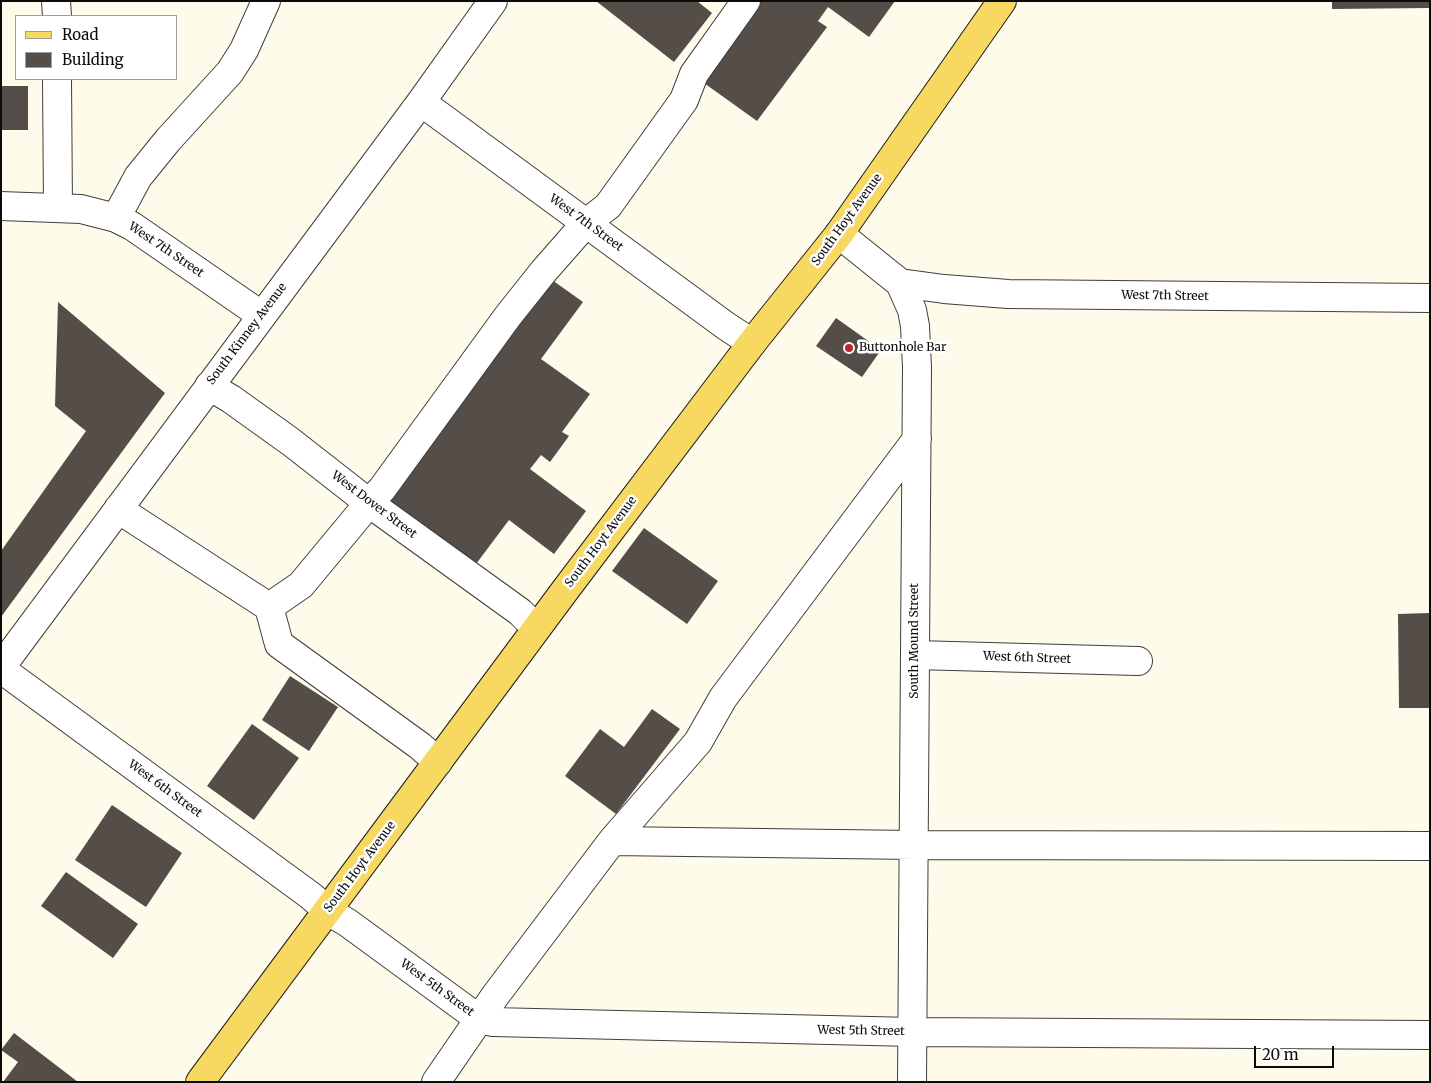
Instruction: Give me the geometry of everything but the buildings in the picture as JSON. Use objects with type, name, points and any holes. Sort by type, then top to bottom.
[{"type":"main road","name":"South Hoyt Avenue","points":[[200,1082],[536,628],[752,343],[839,234],[1002,1]]},
{"type":"street","points":[[56,1],[56,15]]},
{"type":"street","points":[[116,218],[138,177],[168,140],[230,72],[244,50],[266,1]]},
{"type":"street","name":"South Kinney Avenue","points":[[1,668],[261,315],[421,102],[492,1]]},
{"type":"street","points":[[269,607],[301,585],[369,502],[382,489],[508,316],[543,272],[586,223],[614,199],[684,100],[694,74],[746,1]]},
{"type":"street","points":[[57,80],[58,208]]},
{"type":"street","name":"West 7th Street","points":[[421,102],[726,326],[752,343]]},
{"type":"street","name":"West 7th Street","points":[[1,206],[81,209],[116,218],[132,226],[261,315]]},
{"type":"street","name":"South Mound Street","points":[[839,234],[900,282],[912,310],[915,326],[917,439],[912,1082]]},
{"type":"street","name":"West 7th Street","points":[[900,282],[944,289],[1008,294],[1430,298]]},
{"type":"street","name":"West Dover Street","points":[[209,386],[231,399],[291,442],[369,502],[520,612],[536,628]]},
{"type":"street","points":[[436,1082],[495,996],[612,840],[698,742],[723,698],[917,439]]},
{"type":"street","points":[[118,509],[269,607],[279,644],[420,746],[438,762]]},
{"type":"street","name":"West 6th Street","points":[[916,655],[1138,661]]},
{"type":"street","name":"West 6th Street","points":[[1,668],[311,896],[328,911]]},
{"type":"street","points":[[612,840],[913,844],[1430,846]]},
{"type":"street","name":"West 5th Street","points":[[328,911],[348,923],[479,1019],[493,1022],[913,1032],[1430,1035]]},
{"type":"place","name":"Buttonhole Bar","points":[[849,348]]}]
